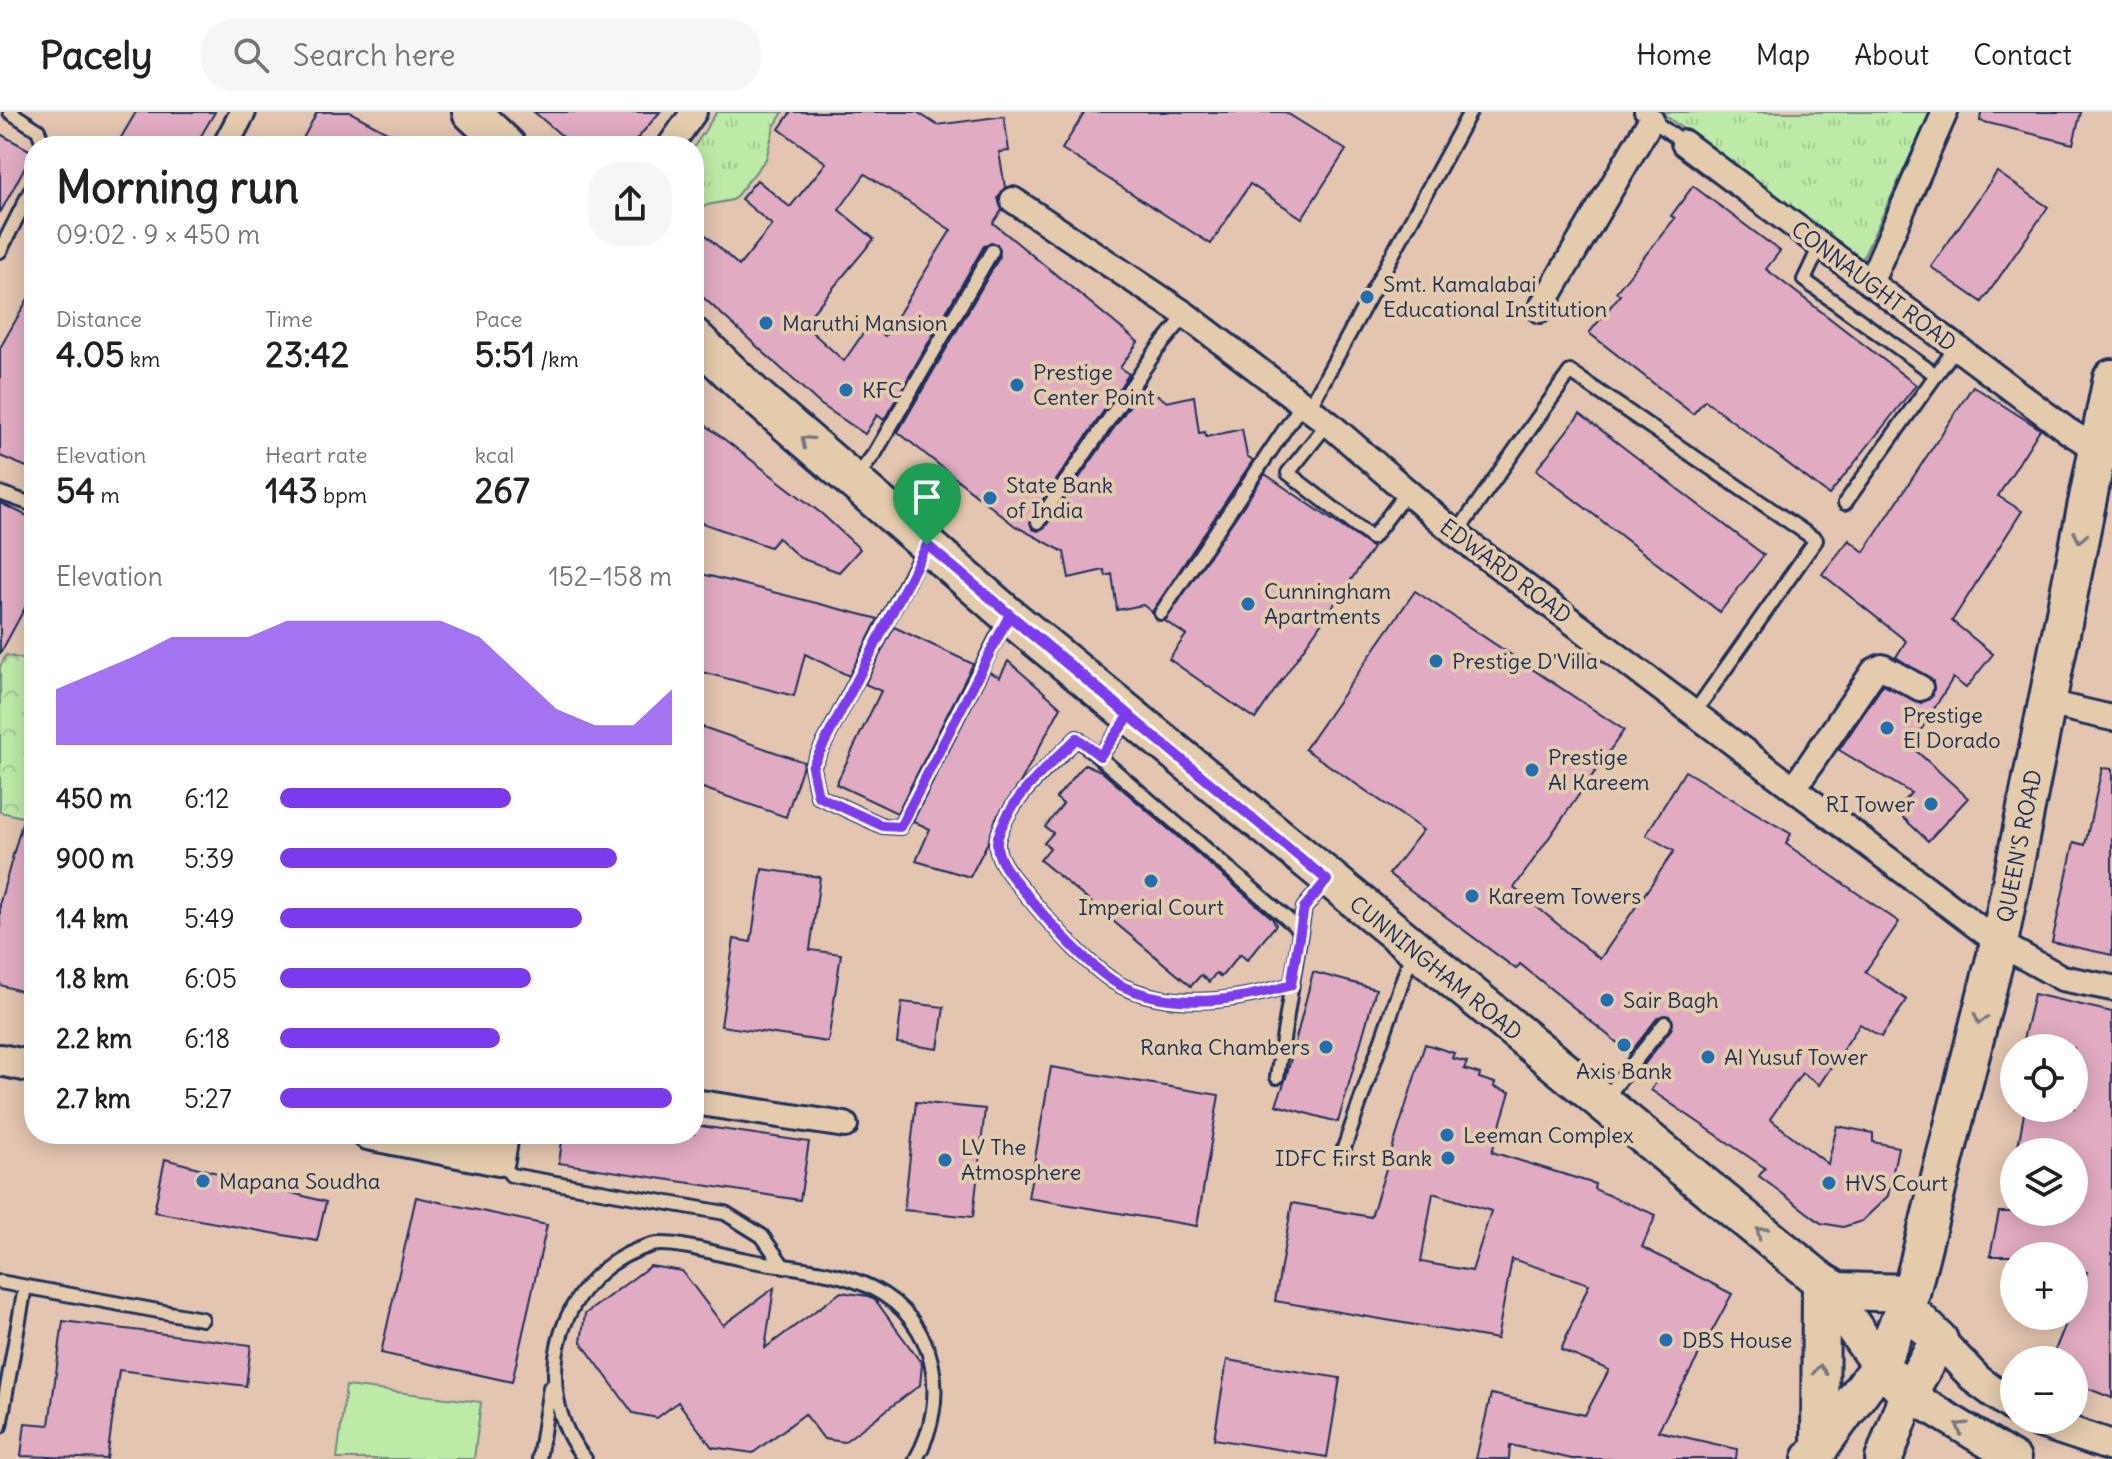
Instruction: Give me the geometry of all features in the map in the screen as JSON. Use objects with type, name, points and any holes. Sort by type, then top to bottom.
[{"type":"main road","name":"CUNNINGHAM ROAD","points":[[704,346],[853,482],[1009,616],[1327,880],[1821,1281],[1880,1365],[1908,1394]]},
{"type":"main road","name":"QUEEN'S ROAD","points":[[1822,1455],[1880,1365],[1908,1301],[1999,943],[2047,703],[2105,455],[2112,378]]},
{"type":"main road","points":[[1821,1281],[1838,1291],[1908,1301],[1939,1340],[1908,1394],[1884,1459]]},
{"type":"main road","points":[[1821,1281],[1822,1455]]},
{"type":"street","points":[[230,136],[243,112]]},
{"type":"street","points":[[677,136],[694,112]]},
{"type":"street","points":[[1870,283],[1945,112]]},
{"type":"street","points":[[1540,310],[1646,116]]},
{"type":"street","name":"CONNAUGHT ROAD","points":[[1684,143],[2105,455]]},
{"type":"street","name":"EDWARD ROAD","points":[[1013,200],[1186,315],[1313,412],[1456,534],[1999,943],[2062,978],[2112,988]]},
{"type":"street","points":[[1794,788],[1874,671],[1882,667],[1891,670],[1920,688]]},
{"type":"street","points":[[2047,703],[2112,718]]},
{"type":"street","points":[[0,1060],[24,1065]]},
{"type":"street","points":[[704,1104],[845,1125]]},
{"type":"street","points":[[470,1144],[501,1147]]},
{"type":"street","points":[[1939,1340],[1977,1380],[2000,1397]]},
{"type":"street","points":[[1908,1394],[2015,1459]]},
{"type":"street","points":[[2076,1434],[2112,1446]]},
{"type":"lane","points":[[10,112],[38,130],[40,136]]},
{"type":"lane","points":[[1406,493],[1372,538],[1288,473],[1313,412],[1470,112]]},
{"type":"lane","name":"CONNAUGHT ROAD","points":[[1646,116],[1684,143]]},
{"type":"lane","points":[[0,251],[24,204]]},
{"type":"lane","points":[[1820,246],[1804,280],[1936,375]]},
{"type":"lane","points":[[853,482],[875,453],[992,251]]},
{"type":"lane","points":[[1038,522],[1156,351],[1186,315]]},
{"type":"lane","points":[[1845,503],[1956,347]]},
{"type":"lane","points":[[1456,534],[1570,372],[1816,540],[1694,713]]},
{"type":"lane","points":[[1161,613],[1313,412]]},
{"type":"lane","points":[[0,493],[24,501]]},
{"type":"lane","points":[[927,545],[812,767],[818,796],[883,826],[900,827],[1009,616]]},
{"type":"lane","points":[[1100,756],[1130,715]]},
{"type":"lane","points":[[1291,985],[1242,999],[1173,1000],[1122,986],[1059,934],[1005,866],[997,849],[998,837],[1024,792],[1077,738],[1300,930]]},
{"type":"lane","points":[[1277,1077],[1304,908],[1327,880]]},
{"type":"lane","points":[[1342,1154],[1413,950]]},
{"type":"lane","points":[[1602,1103],[1665,1023]]},
{"type":"lane","points":[[501,1147],[511,1175],[725,1213],[762,1236],[784,1267]]},
{"type":"lane","points":[[539,1459],[561,1329],[578,1297],[593,1279],[633,1252],[656,1244],[851,1279],[872,1288],[907,1314],[920,1332],[935,1373],[936,1395],[927,1440],[916,1459]]},
{"type":"lane","points":[[0,1282],[202,1319]]},
{"type":"lane","points":[[0,1426],[25,1287]]},
{"type":"lane","points":[[554,1365],[558,1409],[566,1430],[585,1459]]},
{"type":"green space","points":[[717,112],[783,112],[774,127],[766,159],[733,200],[704,207],[704,136],[701,136]]},
{"type":"green space","points":[[1661,112],[1929,112],[1930,113],[1860,264]]},
{"type":"green space","points":[[6,655],[24,660],[24,817],[0,812],[0,667]]},
{"type":"green space","points":[[346,1386],[481,1402],[474,1459],[337,1459]]},
{"type":"building","points":[[136,112],[215,112],[201,136],[122,136]]},
{"type":"building","points":[[317,112],[350,112],[394,136],[304,136]]},
{"type":"building","points":[[534,112],[660,112],[640,136],[562,136]]},
{"type":"building","points":[[791,112],[917,112],[937,125],[1004,116],[1009,151],[999,152],[1005,187],[998,198],[1002,210],[993,223],[1138,342],[1120,368],[1129,374],[1031,517],[1032,529],[1038,531],[1045,527],[1144,385],[1167,402],[1194,396],[1199,433],[1205,432],[1206,437],[1242,429],[1247,456],[1253,460],[1152,612],[1143,605],[1117,610],[1112,574],[1106,576],[1104,570],[1069,578],[1064,552],[1015,526],[898,432],[1000,256],[997,244],[984,246],[884,420],[877,415],[865,434],[820,404],[704,298],[704,233],[739,266],[772,225],[741,199],[757,180],[790,207],[826,163],[779,129]],"holes":[[[865,174],[951,230],[885,336],[869,325],[844,361],[803,324],[874,239],[839,210]]]},
{"type":"building","points":[[1085,112],[1285,112],[1346,150],[1302,218],[1250,184],[1211,244],[1062,149]]},
{"type":"building","points":[[1981,112],[2081,112],[2073,144],[1980,121]]},
{"type":"building","points":[[0,134],[24,147],[24,169],[0,213]]},
{"type":"building","points":[[1997,172],[2048,207],[1982,302],[1931,267]]},
{"type":"building","points":[[1693,186],[1780,251],[1766,269],[1916,385],[1829,495],[1705,400],[1693,414],[1589,333],[1620,295],[1616,292],[1675,218],[1671,216]]},
{"type":"building","points":[[24,306],[24,466],[0,456],[0,348]]},
{"type":"building","points":[[1973,386],[2040,429],[1998,496],[2022,511],[1952,621],[1993,654],[1966,688],[1953,678],[1911,746],[1968,798],[1928,841],[1895,810],[1911,793],[1839,750],[1883,685],[1921,703],[1933,695],[1933,681],[1896,657],[1906,641],[1822,574],[1849,540],[1864,552]]},
{"type":"building","points":[[1580,414],[1764,555],[1720,612],[1536,470]]},
{"type":"building","points":[[704,424],[822,514],[860,549],[839,572],[800,558],[778,538],[770,547],[704,524]]},
{"type":"building","name":"Cunningham Apartments","points":[[1265,474],[1373,548],[1255,719],[1169,659],[1186,635],[1165,621]]},
{"type":"building","points":[[0,503],[24,514],[24,610],[0,654]]},
{"type":"building","points":[[704,575],[878,619],[849,676],[805,654],[794,696],[704,673]]},
{"type":"building","points":[[1415,591],[1624,730],[1514,888],[1600,959],[1674,851],[1646,835],[1685,771],[1791,834],[1786,844],[1899,922],[1865,972],[1907,1000],[1881,1037],[1860,1024],[1819,1085],[1802,1073],[1770,1119],[1828,1164],[1837,1126],[1873,1133],[1873,1142],[1898,1147],[1888,1196],[1862,1221],[1843,1227],[1821,1223],[1759,1176],[1765,1168],[1651,1090],[1659,1078],[1644,1065],[1672,1028],[1670,1016],[1658,1017],[1630,1053],[1520,964],[1516,969],[1389,874],[1423,830],[1305,749]]},
{"type":"building","points":[[894,627],[973,664],[897,813],[836,784],[881,691],[865,684]]},
{"type":"building","points":[[1008,661],[1061,707],[1020,783],[996,818],[970,877],[916,861],[930,829],[913,821],[989,672],[1000,677]]},
{"type":"building","points":[[704,727],[804,762],[786,817],[704,788]]},
{"type":"building","name":"Imperial Court","points":[[1085,764],[1101,771],[1272,918],[1276,925],[1247,960],[1240,954],[1221,977],[1216,973],[1209,982],[1201,975],[1191,986],[1040,860],[1050,848],[1044,843],[1053,833],[1045,827],[1063,804],[1056,798]]},
{"type":"building","points":[[2102,768],[2112,769],[2112,955],[2052,942],[2074,842],[2085,845]]},
{"type":"building","points":[[24,816],[24,992],[0,985],[0,902]]},
{"type":"building","points":[[762,869],[820,877],[810,950],[841,954],[828,1042],[721,1026],[734,939],[751,942]]},
{"type":"building","name":"Ranka Chambers","points":[[1313,972],[1376,989],[1338,1122],[1276,1105]]},
{"type":"building","points":[[2034,994],[2112,1012],[2112,1398],[2088,1389],[2088,1346],[2057,1346],[2063,1330],[2088,1330],[2088,1242],[2000,1242],[2000,1256],[1990,1256],[1999,1212],[2000,1226],[2088,1226],[2088,1138],[2020,1138],[2022,1122],[2088,1122],[2088,1034],[2024,1034]]},
{"type":"building","points":[[902,1002],[944,1007],[938,1049],[897,1043]]},
{"type":"building","points":[[1425,1044],[1454,1053],[1452,1058],[1467,1062],[1464,1069],[1495,1083],[1494,1087],[1510,1092],[1492,1152],[1595,1184],[1594,1189],[1656,1215],[1642,1247],[1732,1294],[1658,1431],[1737,1449],[1736,1459],[1572,1459],[1510,1445],[1509,1459],[1476,1459],[1491,1394],[1585,1415],[1609,1370],[1561,1350],[1589,1284],[1512,1259],[1497,1339],[1275,1301],[1292,1203],[1371,1217]],"holes":[[[1433,1193],[1491,1211],[1472,1271],[1421,1262]]]},
{"type":"building","points":[[1051,1067],[1219,1095],[1197,1226],[1028,1198]]},
{"type":"building","name":"LV The Atmosphere","points":[[916,1102],[985,1109],[973,1217],[904,1210]]},
{"type":"building","points":[[704,1126],[809,1142],[800,1200],[559,1163],[562,1144],[704,1144]]},
{"type":"building","name":"Mapana Soudha","points":[[165,1159],[326,1202],[317,1241],[154,1212]]},
{"type":"building","points":[[416,1197],[547,1225],[512,1382],[381,1353]]},
{"type":"building","points":[[650,1266],[682,1271],[723,1325],[774,1288],[765,1348],[841,1292],[868,1296],[876,1301],[922,1364],[920,1385],[844,1442],[824,1439],[805,1414],[753,1453],[712,1447],[678,1402],[657,1418],[633,1413],[581,1342],[585,1314]]},
{"type":"building","points":[[63,1321],[251,1345],[246,1386],[119,1370],[107,1459],[21,1456],[25,1423],[49,1425]]},
{"type":"building","points":[[1227,1360],[1340,1378],[1327,1457],[1214,1439]]},
{"type":"place","name":"Smt. Kamalabai Educational Institution","points":[[1367,297]]},
{"type":"place","name":"Maruthi Mansion","points":[[766,323]]},
{"type":"place","name":"Prestige Center Point","points":[[1017,385]]},
{"type":"place","name":"KFC","points":[[846,390]]},
{"type":"place","name":"State Bank of India","points":[[990,498]]},
{"type":"place","name":"Cunningham Apartments","points":[[1248,604]]},
{"type":"place","name":"Prestige D'Villa","points":[[1436,661]]},
{"type":"place","name":"Prestige El Dorado","points":[[1887,728]]},
{"type":"place","name":"Prestige Al Kareem","points":[[1532,770]]},
{"type":"place","name":"RI Tower","points":[[1931,804]]},
{"type":"place","name":"Imperial Court","points":[[1151,881]]},
{"type":"place","name":"Kareem Towers","points":[[1472,896]]},
{"type":"place","name":"Sair Bagh","points":[[1607,1000]]},
{"type":"place","name":"Axis Bank","points":[[1624,1045]]},
{"type":"place","name":"Ranka Chambers","points":[[1326,1047]]},
{"type":"place","name":"Al Yusuf Tower","points":[[1708,1057]]},
{"type":"place","name":"Leeman Complex","points":[[1447,1135]]},
{"type":"place","name":"IDFC First Bank","points":[[1448,1158]]},
{"type":"place","name":"LV The Atmosphere","points":[[945,1160]]},
{"type":"place","name":"Mapana Soudha","points":[[203,1181]]},
{"type":"place","name":"HVS Court","points":[[1829,1183]]},
{"type":"place","name":"DBS House","points":[[1666,1340]]},
{"type":"route","points":[[927,545],[911,570],[901,596],[812,767],[813,785],[818,796],[883,826],[900,827],[909,815],[1009,616],[1130,715],[1327,880],[1304,908],[1291,985],[1242,999],[1173,1000],[1122,986],[1059,934],[1005,866],[997,849],[998,837],[1024,792],[1077,738],[1100,756],[1130,715],[927,545]]}]
